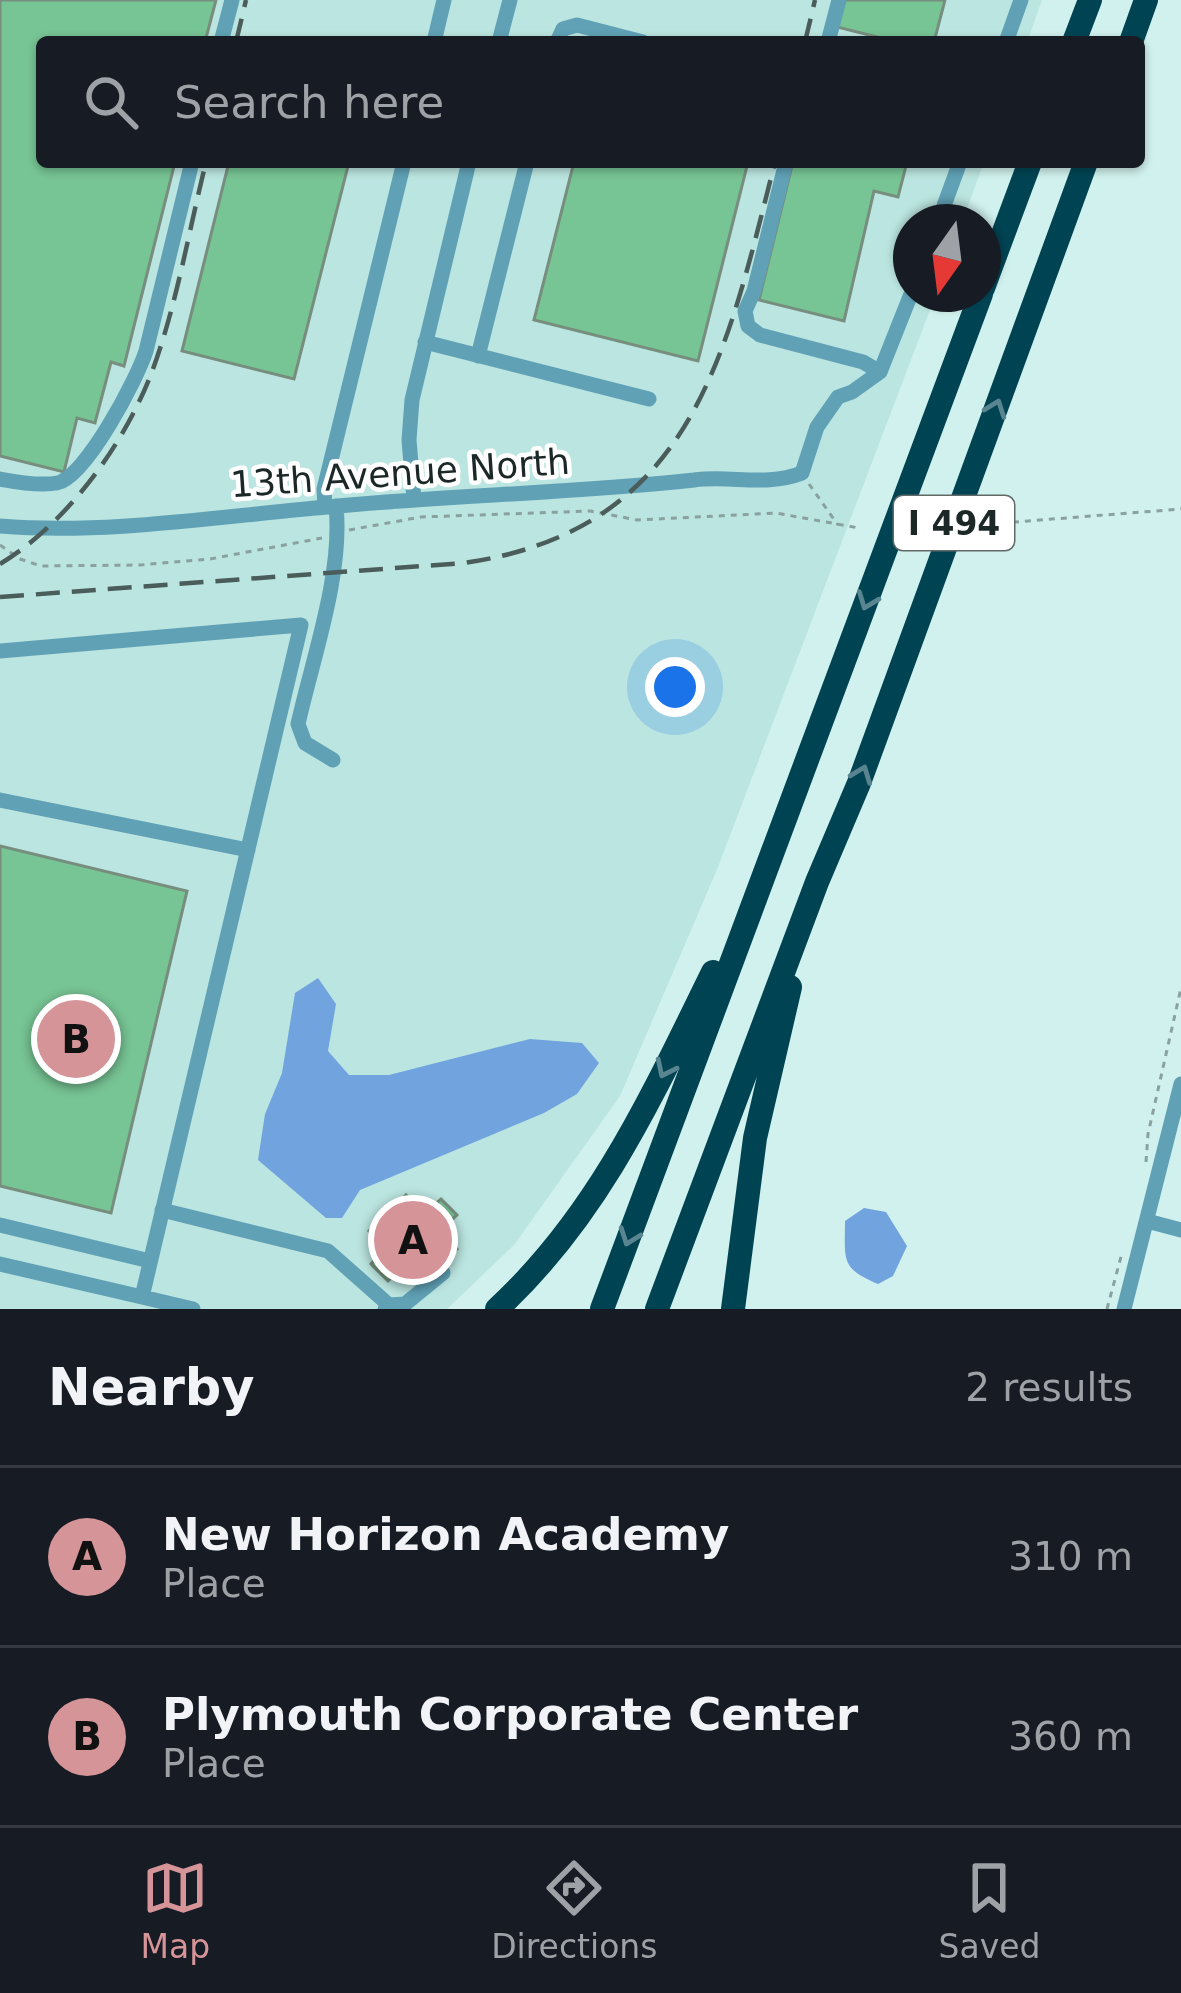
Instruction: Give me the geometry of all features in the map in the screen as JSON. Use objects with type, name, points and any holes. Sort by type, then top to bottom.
[{"type":"highway","points":[[1076,36],[1090,0]]},
{"type":"highway","points":[[1132,36],[1146,0]]},
{"type":"highway","name":"I 494","points":[[1001,240],[1028,168]]},
{"type":"highway","name":"I 494","points":[[657,1309],[859,783],[1085,168]]},
{"type":"highway","name":"I 494","points":[[602,1309],[974,312]]},
{"type":"highway","points":[[496,1309],[528,1280],[605,1183],[772,851]]},
{"type":"highway","points":[[733,1309],[755,1138],[785,1019],[798,933]]},
{"type":"street","points":[[223,36],[232,0]]},
{"type":"street","points":[[435,36],[444,0]]},
{"type":"street","points":[[500,36],[509,0]]},
{"type":"street","points":[[830,36],[839,0]]},
{"type":"street","points":[[1008,36],[1021,0]]},
{"type":"street","points":[[560,36],[563,29],[577,26],[618,36]]},
{"type":"street","points":[[0,479],[58,483],[71,476],[112,421],[142,363],[191,168]]},
{"type":"street","points":[[333,760],[305,743],[298,724],[339,533],[324,489],[403,168]]},
{"type":"street","points":[[414,500],[410,420],[468,168]]},
{"type":"street","points":[[478,356],[525,168]]},
{"type":"street","points":[[785,168],[745,311],[748,326],[760,335],[863,362],[880,372]]},
{"type":"street","points":[[945,204],[958,168]]},
{"type":"street","points":[[802,473],[818,427],[838,397],[880,372],[904,312]]},
{"type":"street","points":[[425,342],[649,399]]},
{"type":"street","name":"13th Avenue North","points":[[0,526],[74,527],[700,479],[781,481],[802,473]]},
{"type":"street","points":[[0,651],[301,625],[142,1298]]},
{"type":"street","points":[[0,800],[248,850]]},
{"type":"street","points":[[1124,1309],[1181,1084]]},
{"type":"street","points":[[162,1210],[328,1251],[387,1307],[405,1304],[442,1273]]},
{"type":"street","points":[[1147,1221],[1181,1229]]},
{"type":"street","points":[[0,1226],[150,1261]]},
{"type":"street","points":[[0,1264],[193,1309]]},
{"type":"path","points":[[802,473],[839,527]]},
{"type":"path","points":[[814,521],[824,508]]},
{"type":"path","points":[[989,524],[1181,509]]},
{"type":"path","points":[[0,545],[40,566],[160,564],[258,552],[421,517],[590,511],[637,520],[776,512],[859,528]]},
{"type":"path","points":[[1145,1168],[1148,1134],[1181,988]]},
{"type":"path","points":[[1107,1309],[1125,1243]]},
{"type":"shaded area","points":[[0,0],[1042,0],[1029,36],[36,36],[36,168],[982,168],[969,204],[893,204],[893,312],[929,312],[718,867],[620,1096],[514,1245],[447,1309],[0,1309]]},
{"type":"water","points":[[318,978],[336,1004],[328,1051],[349,1075],[389,1075],[530,1039],[582,1043],[599,1063],[577,1094],[544,1113],[360,1190],[342,1218],[326,1218],[258,1160],[265,1114],[282,1073],[295,993]]},
{"type":"water","points":[[864,1208],[886,1212],[907,1246],[893,1276],[878,1284],[857,1273],[845,1254],[845,1221]]},
{"type":"building","points":[[0,0],[216,0],[207,36],[36,36],[36,168],[174,168],[124,366],[111,362],[95,423],[77,418],[64,472],[0,456]]},
{"type":"building","points":[[844,0],[945,0],[936,36],[873,36],[837,27]]},
{"type":"building","points":[[228,168],[347,168],[294,379],[182,351]]},
{"type":"building","points":[[572,168],[746,168],[698,361],[534,320]]},
{"type":"building","points":[[792,168],[905,168],[898,197],[874,191],[844,321],[759,300]]},
{"type":"building","points":[[0,846],[187,891],[111,1213],[0,1186]]},
{"type":"building","points":[[406,1195],[424,1214],[441,1199],[457,1215],[440,1231],[457,1249],[420,1284],[403,1266],[388,1281],[371,1264],[386,1248],[369,1231]]},
{"type":"railway","points":[[237,36],[246,0]]},
{"type":"railway","points":[[806,36],[815,0]]},
{"type":"railway","points":[[0,564],[71,504],[111,452],[141,397],[176,292],[205,168]]},
{"type":"railway","points":[[0,597],[464,563],[541,544],[602,513],[650,472],[687,422],[715,365],[738,301],[773,168]]},
{"type":"place","name":"Plymouth Corporate Center","points":[[76,1039]]},
{"type":"place","name":"New Horizon Academy","points":[[413,1240]]}]
